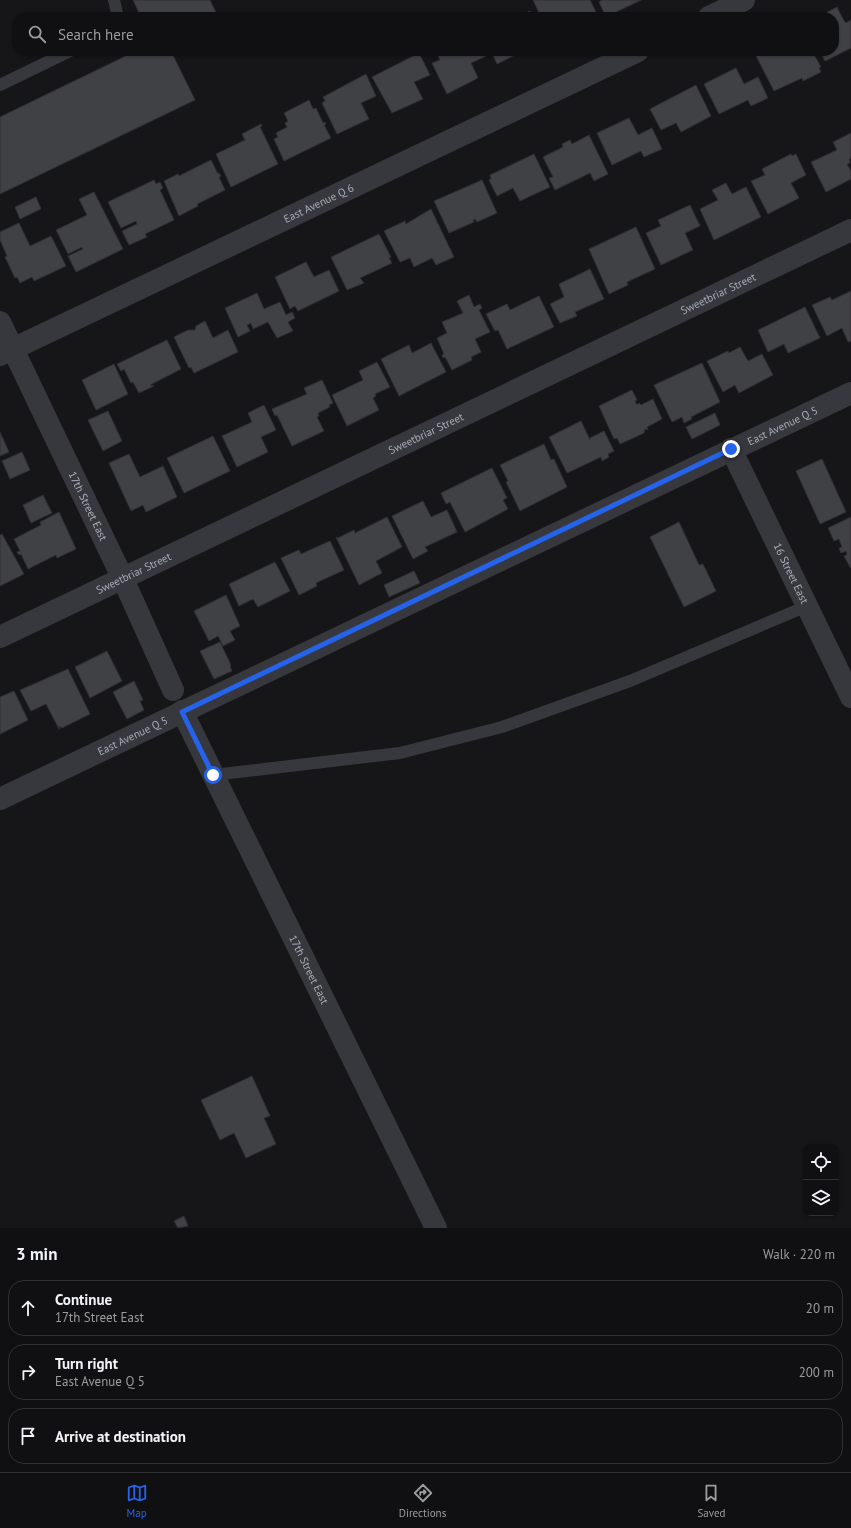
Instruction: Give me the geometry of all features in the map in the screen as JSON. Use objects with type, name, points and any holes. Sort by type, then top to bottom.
[{"type":"street","points":[[719,12],[744,0]]},
{"type":"street","name":"East Avenue Q 6","points":[[7,352],[628,56]]},
{"type":"street","name":"Sweetbriar Street","points":[[0,637],[851,230]]},
{"type":"street","name":"17th Street East","points":[[0,322],[7,352],[123,579],[173,690]]},
{"type":"street","name":"East Avenue Q 5","points":[[0,799],[851,393]]},
{"type":"street","name":"16 Street East","points":[[731,449],[851,697]]},
{"type":"street","name":"17th Street East","points":[[182,712],[436,1228]]},
{"type":"lane","points":[[114,0],[117,12]]},
{"type":"lane","points":[[0,85],[60,56]]},
{"type":"lane","points":[[213,775],[400,753],[502,727],[630,681],[807,606]]},
{"type":"building","points":[[133,0],[210,0],[216,12],[139,12]]},
{"type":"building","points":[[533,0],[590,0],[596,12],[539,12]]},
{"type":"building","points":[[602,0],[641,0],[616,12],[604,12],[599,2]]},
{"type":"building","points":[[837,7],[846,23],[851,20],[851,48],[839,54],[839,12],[828,12]]},
{"type":"building","points":[[126,56],[173,56],[195,100],[0,194],[0,117]]},
{"type":"building","points":[[413,56],[420,56],[430,75],[414,82],[423,99],[392,113],[372,77]]},
{"type":"building","points":[[438,56],[486,56],[471,63],[478,78],[447,94],[432,63],[440,60]]},
{"type":"building","points":[[493,56],[513,56],[497,64]]},
{"type":"building","points":[[756,56],[815,56],[821,67],[819,68],[821,72],[803,81],[802,78],[774,91]]},
{"type":"building","points":[[822,56],[835,56],[825,61]]},
{"type":"building","points":[[736,68],[744,84],[758,77],[768,98],[751,106],[748,100],[719,114],[704,84]]},
{"type":"building","points":[[366,74],[376,96],[361,103],[369,119],[337,134],[322,103],[325,101],[323,97]]},
{"type":"building","points":[[696,85],[711,116],[681,132],[676,123],[661,130],[650,109]]},
{"type":"building","points":[[309,100],[313,109],[316,108],[323,123],[325,122],[326,124],[324,125],[331,138],[284,161],[274,139],[278,137],[276,133],[287,127],[285,123],[288,121],[284,113]]},
{"type":"building","points":[[629,118],[638,135],[652,128],[662,149],[644,157],[641,151],[612,165],[597,133]]},
{"type":"building","points":[[261,124],[262,126],[260,127],[278,164],[231,187],[216,154],[245,140],[242,134]]},
{"type":"building","points":[[851,133],[851,158],[849,159],[850,163],[847,164],[851,171],[851,179],[826,192],[811,162],[837,150],[833,142]]},
{"type":"building","points":[[589,135],[608,174],[594,181],[590,173],[555,190],[549,178],[553,177],[543,157],[563,147],[562,144],[570,140],[572,144]]},
{"type":"building","points":[[534,154],[550,187],[520,201],[513,188],[497,196],[489,180],[491,179],[490,175]]},
{"type":"building","points":[[791,154],[792,156],[796,154],[806,175],[791,183],[799,198],[768,214],[751,181],[765,175],[762,169]]},
{"type":"building","points":[[211,160],[218,174],[219,173],[221,176],[219,177],[225,190],[197,204],[198,206],[179,216],[164,181],[178,174],[179,176]]},
{"type":"building","points":[[154,180],[156,184],[160,182],[163,188],[160,190],[174,220],[145,234],[147,237],[129,245],[122,231],[137,224],[136,221],[121,228],[108,202]]},
{"type":"building","points":[[482,180],[497,213],[477,222],[475,219],[473,220],[474,222],[449,233],[434,201]]},
{"type":"building","points":[[726,183],[732,194],[746,187],[761,217],[714,240],[700,209],[718,200],[712,190]]},
{"type":"building","points":[[94,192],[123,249],[76,272],[68,256],[83,249],[82,247],[68,254],[56,230],[87,215],[79,199]]},
{"type":"building","points":[[36,197],[41,209],[20,219],[15,207]]},
{"type":"building","points":[[690,205],[700,226],[685,233],[693,250],[661,265],[646,233],[661,226],[658,220]]},
{"type":"building","points":[[431,209],[454,257],[436,265],[432,258],[414,267],[410,258],[400,262],[384,231],[405,221],[406,224]]},
{"type":"building","points":[[19,223],[30,246],[51,236],[66,266],[34,281],[32,277],[20,283],[17,277],[15,278],[5,257],[7,256],[0,240],[0,232]]},
{"type":"building","points":[[636,227],[655,269],[627,282],[628,285],[609,294],[589,249]]},
{"type":"building","points":[[379,234],[391,257],[389,258],[392,263],[360,278],[364,283],[347,290],[331,257]]},
{"type":"building","points":[[306,262],[314,277],[329,270],[339,291],[298,311],[295,306],[290,309],[275,277]]},
{"type":"building","points":[[590,269],[604,299],[575,312],[577,316],[560,323],[550,304],[564,297],[559,284]]},
{"type":"building","points":[[851,291],[851,341],[848,342],[842,328],[827,336],[812,305],[830,297],[832,300]]},
{"type":"building","points":[[257,293],[264,309],[280,302],[286,315],[292,312],[295,318],[288,322],[293,331],[277,338],[268,322],[253,329],[251,323],[247,325],[250,331],[238,337],[225,308]]},
{"type":"building","points":[[469,295],[474,307],[480,304],[482,308],[479,310],[490,332],[475,339],[481,352],[471,357],[472,360],[452,370],[445,357],[443,358],[442,355],[444,354],[437,338],[447,333],[442,322],[463,313],[457,301]]},
{"type":"building","points":[[539,296],[554,327],[507,349],[498,330],[495,331],[486,314],[507,304],[510,310]]},
{"type":"building","points":[[805,307],[820,338],[788,353],[784,344],[768,352],[758,330]]},
{"type":"building","points":[[205,321],[213,338],[228,330],[238,352],[194,373],[191,367],[189,368],[174,337],[188,330],[195,330],[196,326]]},
{"type":"building","points":[[167,340],[181,369],[150,385],[154,386],[139,393],[133,382],[131,383],[124,369],[121,371],[117,364]]},
{"type":"building","points":[[431,343],[446,372],[399,396],[381,359],[409,345],[412,353]]},
{"type":"building","points":[[740,347],[748,361],[762,354],[773,375],[739,393],[735,385],[723,392],[707,361],[728,351],[729,353]]},
{"type":"building","points":[[377,362],[390,387],[375,394],[376,396],[373,398],[379,410],[347,426],[332,395],[363,380],[359,371]]},
{"type":"building","points":[[702,363],[720,402],[691,417],[692,419],[684,423],[682,417],[672,422],[654,385]]},
{"type":"building","points":[[114,364],[128,394],[96,410],[82,380]]},
{"type":"building","points":[[322,380],[333,403],[329,405],[330,407],[318,413],[319,416],[317,417],[324,431],[292,446],[277,415],[275,416],[272,409],[307,394],[304,388]]},
{"type":"building","points":[[632,390],[637,400],[635,401],[637,405],[639,403],[641,405],[653,399],[662,419],[647,427],[648,430],[645,429],[644,433],[620,444],[617,438],[614,439],[599,406]]},
{"type":"building","points":[[264,405],[276,430],[261,437],[268,452],[237,467],[222,436],[252,422],[248,413]]},
{"type":"building","points":[[108,411],[122,441],[103,451],[88,420]]},
{"type":"building","points":[[715,413],[720,425],[692,439],[686,427]]},
{"type":"building","points":[[581,421],[590,440],[590,438],[604,431],[614,451],[608,454],[609,457],[602,461],[601,457],[567,473],[549,437]]},
{"type":"building","points":[[0,432],[9,452],[0,456]]},
{"type":"building","points":[[213,436],[230,471],[184,493],[167,458]]},
{"type":"building","points":[[544,444],[551,460],[554,459],[567,487],[520,511],[506,482],[508,481],[500,465]]},
{"type":"building","points":[[22,452],[30,470],[10,479],[2,461]]},
{"type":"building","points":[[129,454],[140,477],[163,466],[177,497],[146,512],[143,505],[131,511],[109,463]]},
{"type":"building","points":[[822,459],[846,512],[820,524],[796,471]]},
{"type":"building","points":[[492,468],[507,498],[503,500],[508,509],[465,532],[450,502],[446,504],[441,493]]},
{"type":"building","points":[[43,495],[52,513],[31,523],[23,505]]},
{"type":"building","points":[[423,501],[431,517],[447,510],[457,532],[425,547],[428,551],[413,559],[392,516]]},
{"type":"building","points":[[59,512],[76,549],[57,558],[56,555],[28,569],[21,554],[19,555],[17,552],[20,551],[14,539],[41,525],[40,522]]},
{"type":"building","points":[[387,517],[402,547],[376,561],[382,573],[359,585],[336,537],[338,538],[354,530],[355,533]]},
{"type":"building","points":[[851,517],[850,567],[844,556],[847,555],[846,551],[841,553],[839,548],[842,547],[839,539],[834,541],[828,528]]},
{"type":"building","points":[[679,522],[699,565],[703,564],[716,591],[684,607],[650,537]]},
{"type":"building","points":[[2,534],[24,574],[0,586],[0,535]]},
{"type":"building","points":[[330,541],[344,570],[316,583],[317,586],[299,595],[281,558],[299,550],[301,554]]},
{"type":"building","points":[[275,562],[290,591],[258,607],[253,599],[239,606],[229,584]]},
{"type":"building","points":[[414,571],[420,583],[389,597],[384,585]]},
{"type":"building","points":[[226,595],[240,626],[230,631],[235,640],[223,646],[218,636],[209,641],[194,611]]},
{"type":"building","points":[[220,642],[231,665],[232,671],[214,679],[200,651]]},
{"type":"building","points":[[107,651],[122,681],[90,698],[75,667]]},
{"type":"building","points":[[68,669],[90,714],[62,728],[59,726],[59,729],[46,704],[31,711],[20,690]]},
{"type":"building","points":[[134,681],[143,700],[140,701],[144,710],[127,719],[113,692]]},
{"type":"building","points":[[14,691],[28,720],[0,734],[0,697]]},
{"type":"building","points":[[252,1076],[270,1116],[264,1118],[276,1144],[246,1158],[234,1133],[220,1140],[201,1100]]},
{"type":"building","points":[[184,1216],[188,1226],[178,1228],[174,1221]]},
{"type":"route","points":[[213,775],[182,712],[731,449]]}]
